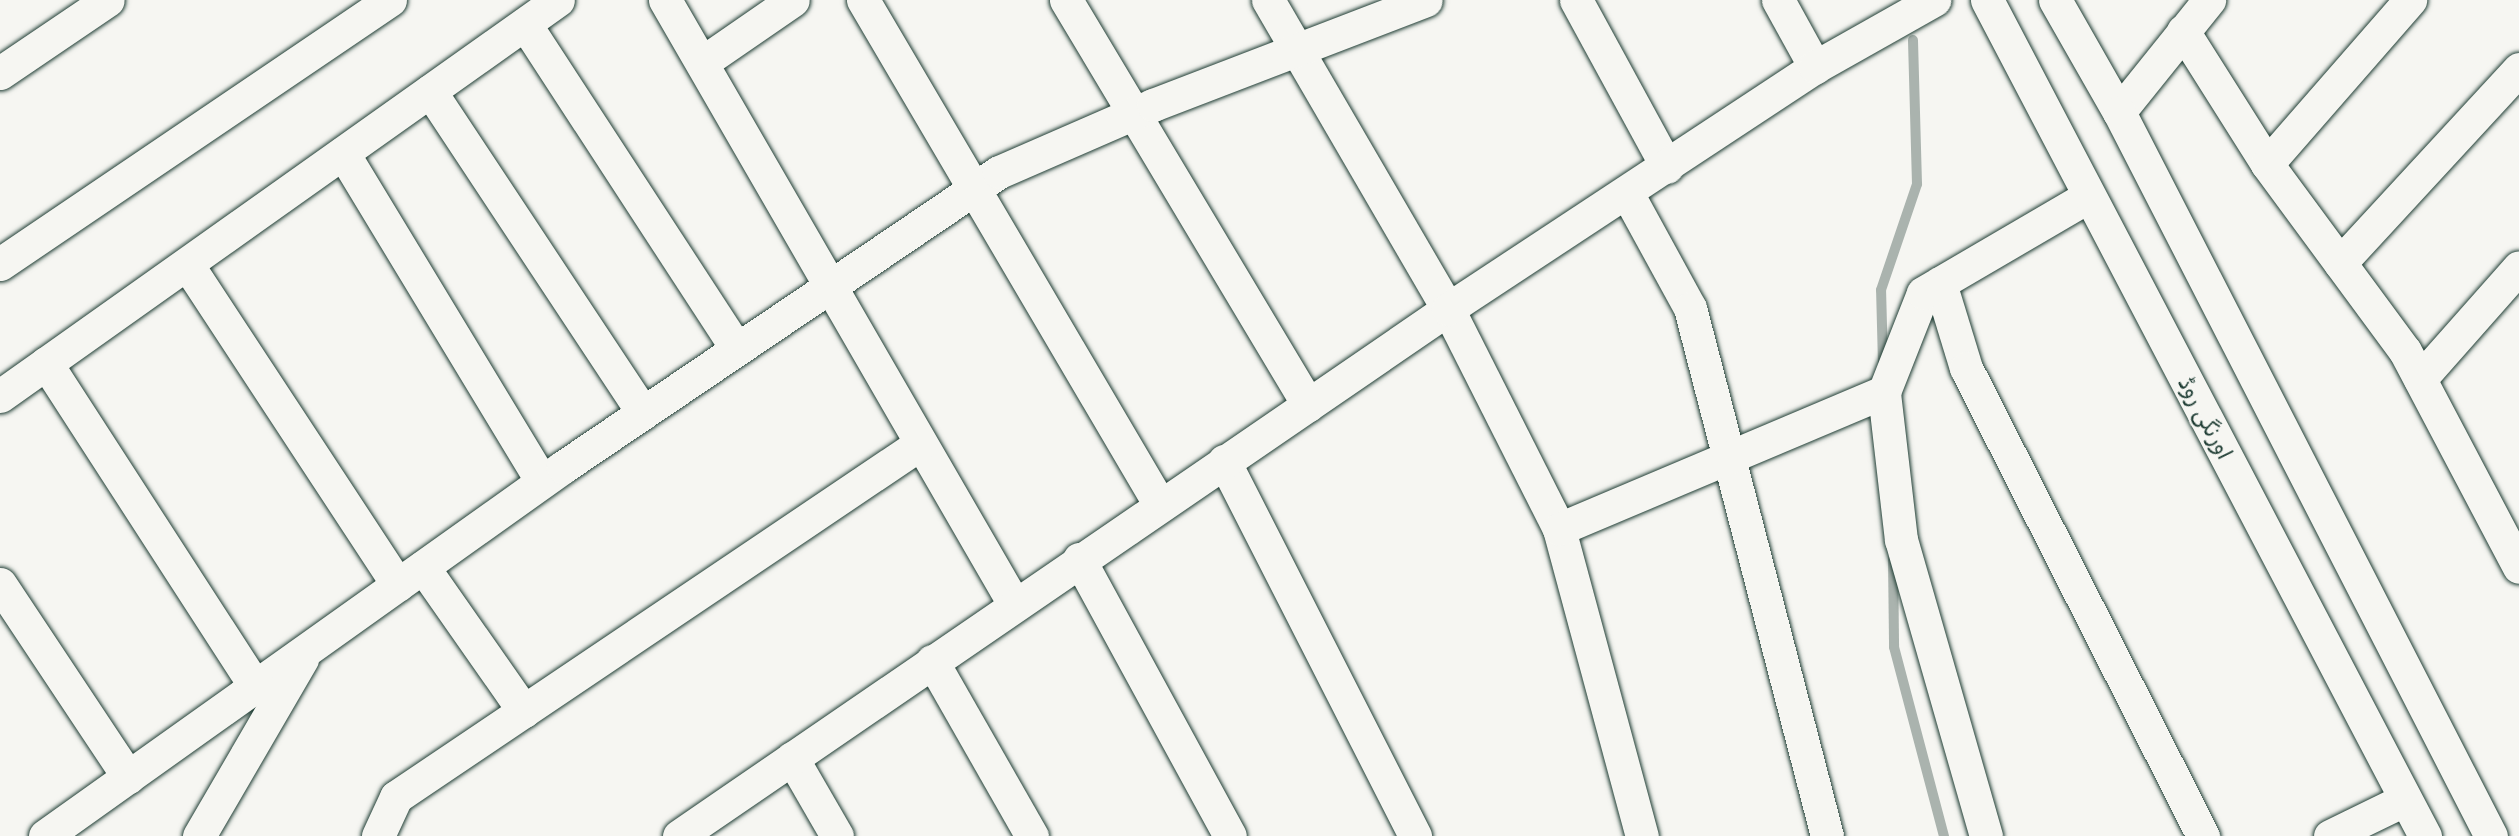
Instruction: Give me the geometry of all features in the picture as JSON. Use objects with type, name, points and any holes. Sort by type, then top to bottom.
[{"type":"street","points":[[0,73],[108,0]]},
{"type":"street","points":[[0,264],[390,0]]},
{"type":"street","points":[[0,396],[558,0]]},
{"type":"street","points":[[664,0],[702,62],[828,288],[1014,604]]},
{"type":"street","points":[[702,62],[793,0]]},
{"type":"street","points":[[863,0],[1160,505]]},
{"type":"street","points":[[1065,0],[1308,405]]},
{"type":"street","points":[[1268,0],[1448,309],[1559,529],[1642,836]]},
{"type":"street","points":[[1576,0],[1667,167]]},
{"type":"street","points":[[1778,0],[1815,67]]},
{"type":"street","points":[[679,836],[1014,604],[1448,309],[1667,167],[1815,67],[1934,0]]},
{"type":"street","name":"اورنگی روڈ","points":[[1987,0],[2404,800],[2425,836]]},
{"type":"street","points":[[2055,0],[2120,112],[2491,836]]},
{"type":"street","points":[[2120,112],[2209,0]]},
{"type":"street","points":[[2267,164],[2410,0]]},
{"type":"street","points":[[45,836],[542,481],[999,172],[1133,113],[1416,2]]},
{"type":"street","points":[[525,24],[737,349]]},
{"type":"street","points":[[2183,31],[2267,164],[2405,351],[2509,524],[2519,567]]},
{"type":"street","points":[[2340,263],[2519,69]]},
{"type":"street","points":[[430,91],[643,413]]},
{"type":"street","points":[[343,153],[542,481]]},
{"type":"street","points":[[1627,193],[1690,308],[1827,836]]},
{"type":"street","points":[[1986,836],[1901,540],[1884,392],[1923,294],[2089,196]]},
{"type":"street","points":[[187,264],[411,576],[524,711]]},
{"type":"street","points":[[2420,379],[2519,267]]},
{"type":"street","points":[[1940,283],[1966,368],[2203,836]]},
{"type":"street","points":[[46,363],[255,686]]},
{"type":"street","points":[[1559,529],[1884,392]]},
{"type":"street","points":[[378,836],[396,797],[920,444]]},
{"type":"street","points":[[1224,461],[1415,836]]},
{"type":"street","points":[[1080,559],[1230,836]]},
{"type":"street","points":[[0,584],[128,777]]},
{"type":"street","points":[[210,832],[309,648]]},
{"type":"street","points":[[932,661],[1032,836]]},
{"type":"street","points":[[792,758],[837,836]]},
{"type":"street","points":[[2330,836],[2404,800]]},
{"type":"waterway","points":[[1883,364],[1881,290],[1917,184],[1913,40]]},
{"type":"waterway","points":[[1893,559],[1894,647],[1944,836]]}]
